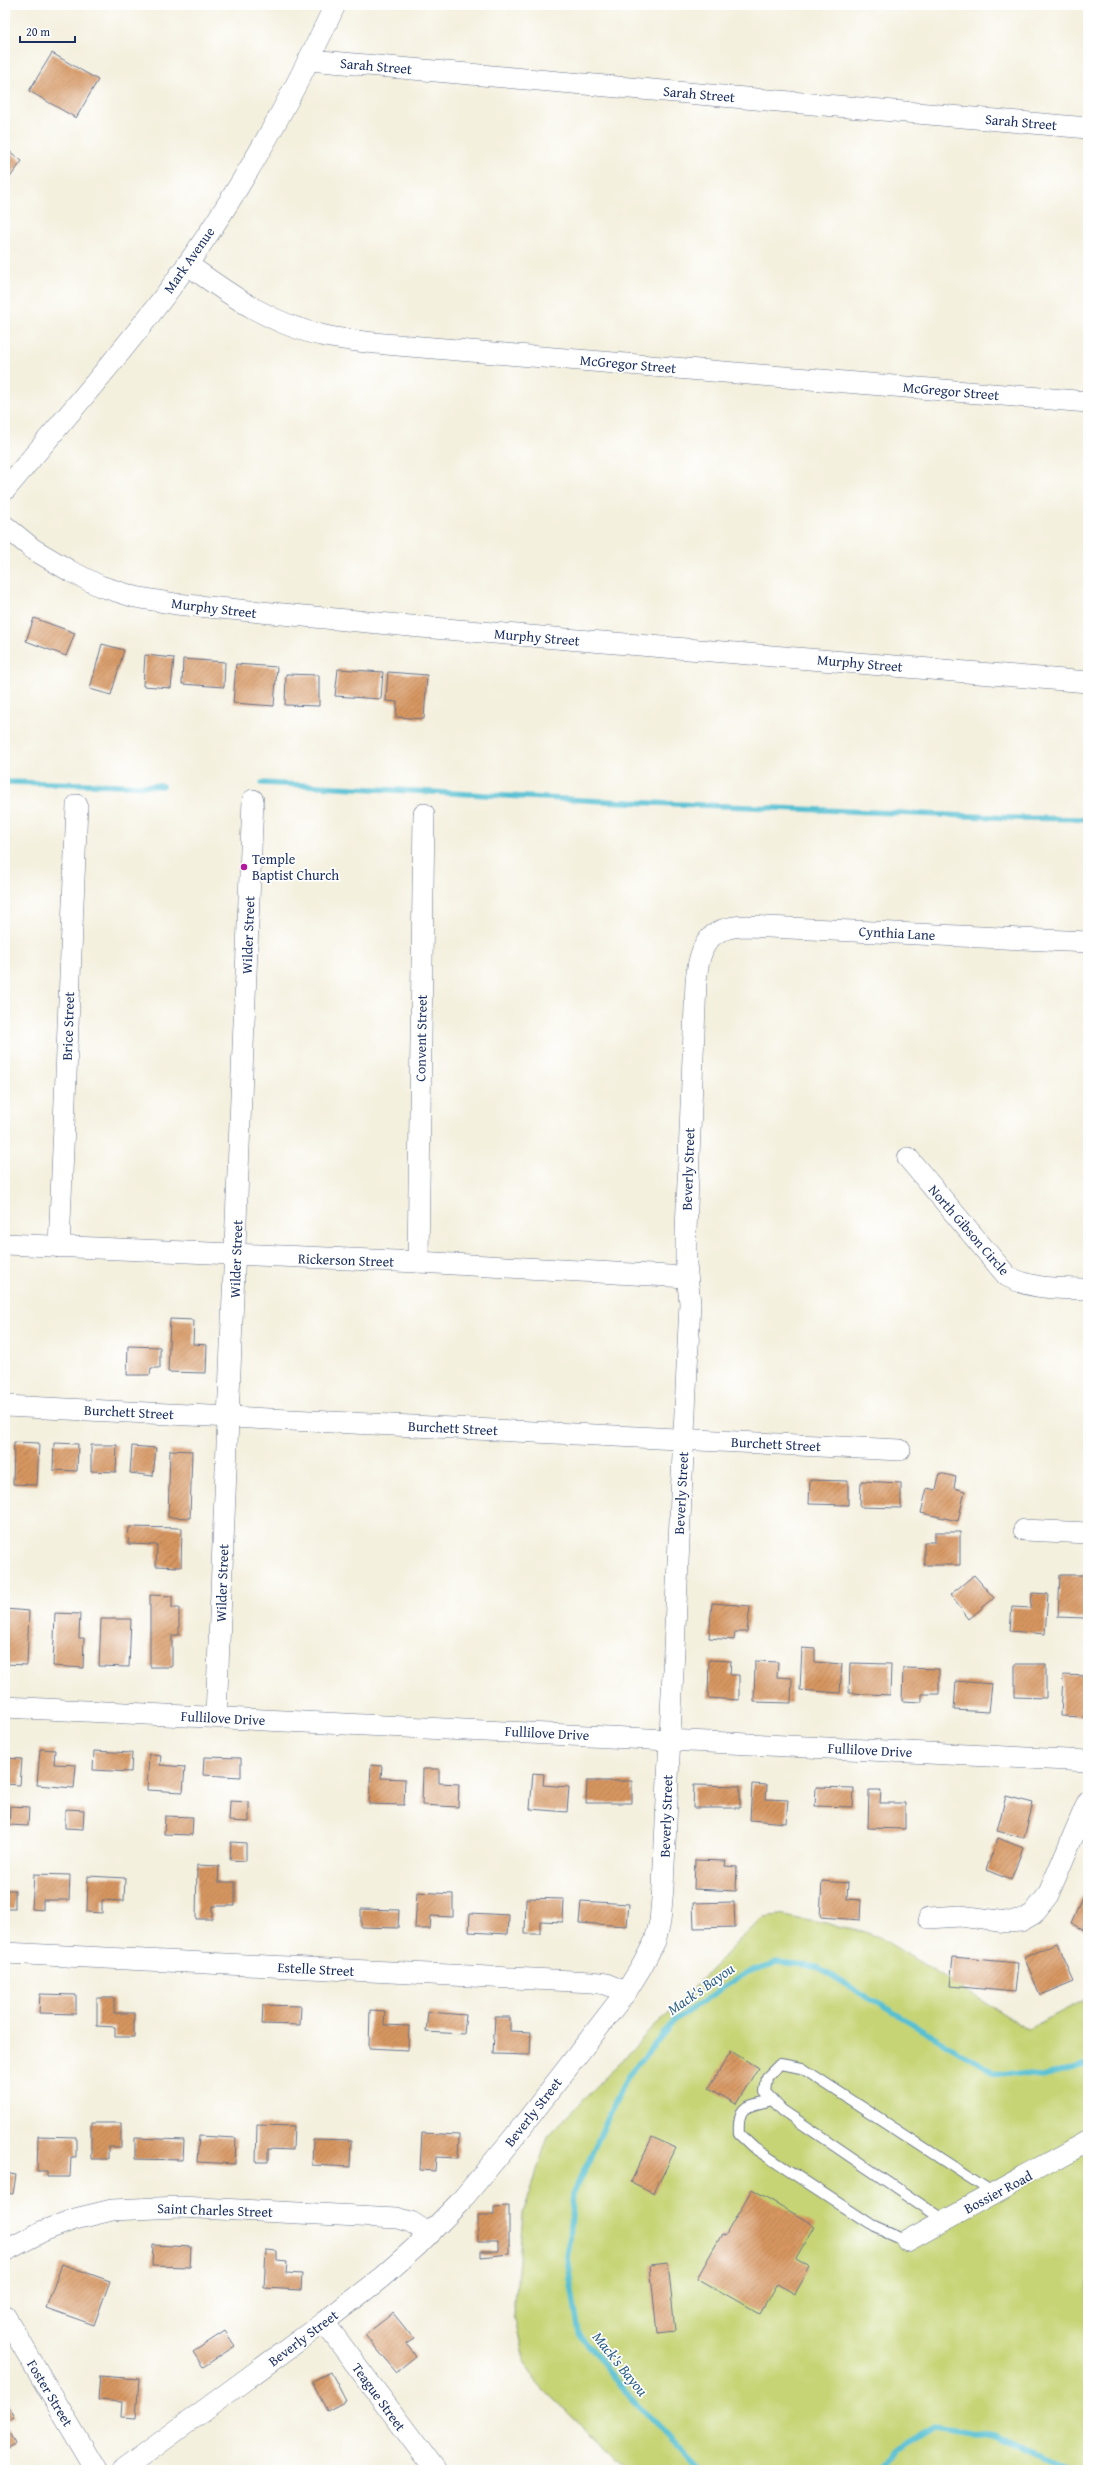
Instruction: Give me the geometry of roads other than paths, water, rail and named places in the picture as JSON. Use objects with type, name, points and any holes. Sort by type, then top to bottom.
[{"type":"street","name":"Mark Avenue","points":[[5,490],[144,322],[187,264],[257,157],[309,60],[335,5]]},
{"type":"street","name":"Sarah Street","points":[[309,60],[1088,128]]},
{"type":"street","name":"McGregor Street","points":[[187,264],[235,299],[262,314],[291,326],[329,337],[404,346],[1088,402]]},
{"type":"street","name":"Murphy Street","points":[[5,526],[34,549],[70,571],[100,586],[135,597],[176,604],[421,627],[1088,682]]},
{"type":"street","name":"Wilder Street","points":[[216,1717],[236,1256],[253,800]]},
{"type":"street","name":"Brice Street","points":[[59,1247],[77,805]]},
{"type":"street","name":"Convent Street","points":[[418,1262],[424,814]]},
{"type":"street","name":"Cynthia Lane","points":[[710,937],[719,930],[729,927],[747,926],[1088,942]]},
{"type":"street","name":"Beverly Street","points":[[123,2470],[324,2322],[382,2277],[430,2234],[514,2137],[626,1992],[648,1955],[660,1922],[690,1303],[687,1277],[687,1205],[697,974],[701,954],[710,937]]},
{"type":"street","name":"North Gibson Circle","points":[[908,1158],[1006,1276],[1026,1284],[1039,1287],[1088,1289]]},
{"type":"street","name":"Rickerson Street","points":[[5,1244],[236,1256],[418,1262],[687,1277]]},
{"type":"street","name":"Burchett Street","points":[[5,1406],[900,1450]]},
{"type":"street","points":[[1024,1530],[1088,1533]]},
{"type":"street","name":"Fullilove Drive","points":[[5,1707],[1088,1761]]},
{"type":"street","points":[[929,1918],[960,1916],[1007,1922],[1021,1921],[1033,1914],[1048,1895],[1088,1802]]},
{"type":"street","name":"Estelle Street","points":[[5,1953],[592,1982],[606,1984],[626,1992]]},
{"type":"street","name":"Bossier Road","points":[[907,2241],[995,2194],[1088,2141]]},
{"type":"street","name":"Saint Charles Street","points":[[5,2251],[43,2231],[81,2218],[112,2210],[155,2207],[397,2218],[411,2222],[430,2234]]},
{"type":"street","name":"Foster Street","points":[[5,2316],[96,2470]]},
{"type":"street","name":"Teague Street","points":[[324,2322],[435,2470]]},
{"type":"lane","points":[[945,2221],[782,2110],[766,2092],[766,2077],[780,2064],[802,2068],[995,2194]]},
{"type":"lane","points":[[772,2100],[745,2108],[738,2117],[739,2134],[754,2148],[868,2223],[907,2241]]},
{"type":"waterway","points":[[5,782],[162,786]]},
{"type":"waterway","points":[[262,783],[602,801],[1016,818],[1088,819]]},
{"type":"waterway","name":"Mack's Bayou","points":[[700,2470],[626,2392],[579,2333],[567,2259],[573,2194],[627,2077],[675,2020],[747,1972],[776,1963],[817,1967],[996,2073],[1042,2077],[1088,2064]]},
{"type":"waterway","name":"Mack's Bayou","points":[[875,2470],[897,2448],[935,2426],[996,2436],[1075,2470]]},
{"type":"place","name":"Temple Baptist Church","points":[[244,867]]}]
